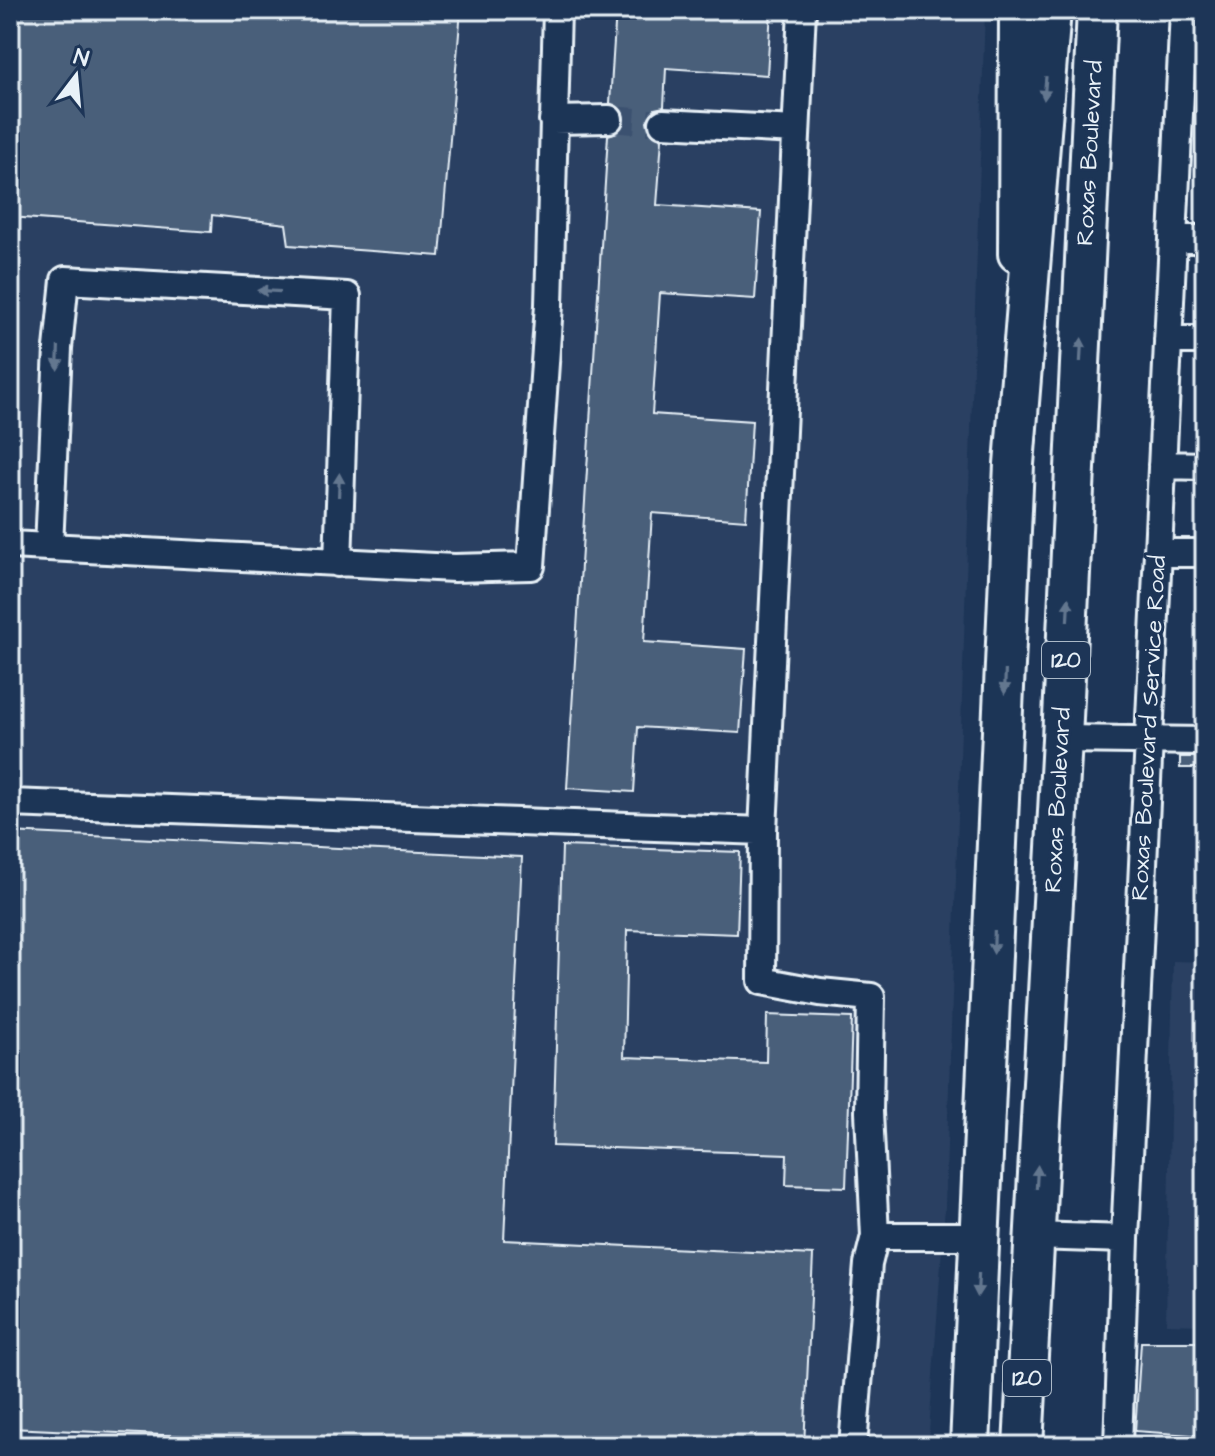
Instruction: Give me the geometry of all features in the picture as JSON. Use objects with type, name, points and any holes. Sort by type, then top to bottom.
[{"type":"highway","name":"Roxas Boulevard","points":[[970,1446],[1014,464],[1051,10]]},
{"type":"highway","name":"Roxas Boulevard","points":[[1023,1446],[1062,739],[1097,10]]},
{"type":"main road","name":"Roxas Boulevard","points":[[1014,464],[1017,10]]},
{"type":"street","points":[[10,545],[454,568],[531,566],[549,305],[557,10]]},
{"type":"street","points":[[802,10],[763,831],[762,981],[820,992],[871,997],[869,1112],[875,1236],[868,1264],[853,1446]]},
{"type":"street","name":"Roxas Boulevard Service Road","points":[[1118,1446],[1125,1239],[1173,239],[1194,39],[1184,10]]},
{"type":"street","points":[[553,120],[609,119]]},
{"type":"street","points":[[663,123],[796,130]]},
{"type":"street","points":[[1173,239],[1205,239]]},
{"type":"street","points":[[49,547],[58,348],[65,280],[175,286],[347,296],[338,563]]},
{"type":"street","points":[[1168,340],[1205,340]]},
{"type":"street","points":[[1162,465],[1205,466]]},
{"type":"street","points":[[1158,553],[1205,553]]},
{"type":"street","points":[[1062,739],[1205,741]]},
{"type":"street","points":[[10,803],[763,831]]},
{"type":"street","points":[[875,1236],[981,1236]]},
{"type":"street","points":[[1034,1236],[1125,1239]]},
{"type":"shaded area","points":[[10,10],[985,10],[945,1206],[928,1446],[10,1446]]},
{"type":"shaded area","points":[[1173,961],[1205,962],[1205,1325],[1166,1324]]},
{"type":"building","points":[[10,10],[461,10],[440,256],[289,245],[286,224],[212,215],[211,232],[10,217]]},
{"type":"building","points":[[616,10],[771,10],[767,75],[666,68],[664,107],[655,109],[647,121],[649,131],[662,139],[657,205],[761,212],[755,299],[660,293],[652,414],[752,421],[746,520],[652,513],[644,642],[746,649],[740,733],[638,727],[634,792],[567,788],[608,135],[618,132],[625,120],[622,110],[610,103]]},
{"type":"building","points":[[1180,757],[1205,757],[1205,768],[1180,768]]},
{"type":"building","points":[[10,832],[522,857],[504,1240],[813,1255],[804,1446],[398,1446],[10,1428]]},
{"type":"building","points":[[562,846],[740,852],[737,934],[627,930],[624,1057],[766,1062],[767,1015],[852,1018],[846,1187],[786,1185],[787,1154],[553,1146]]},
{"type":"building","points":[[1141,1342],[1205,1342],[1205,1436],[1135,1431]]},
{"type":"tunnel","points":[[609,119],[663,123]]}]
